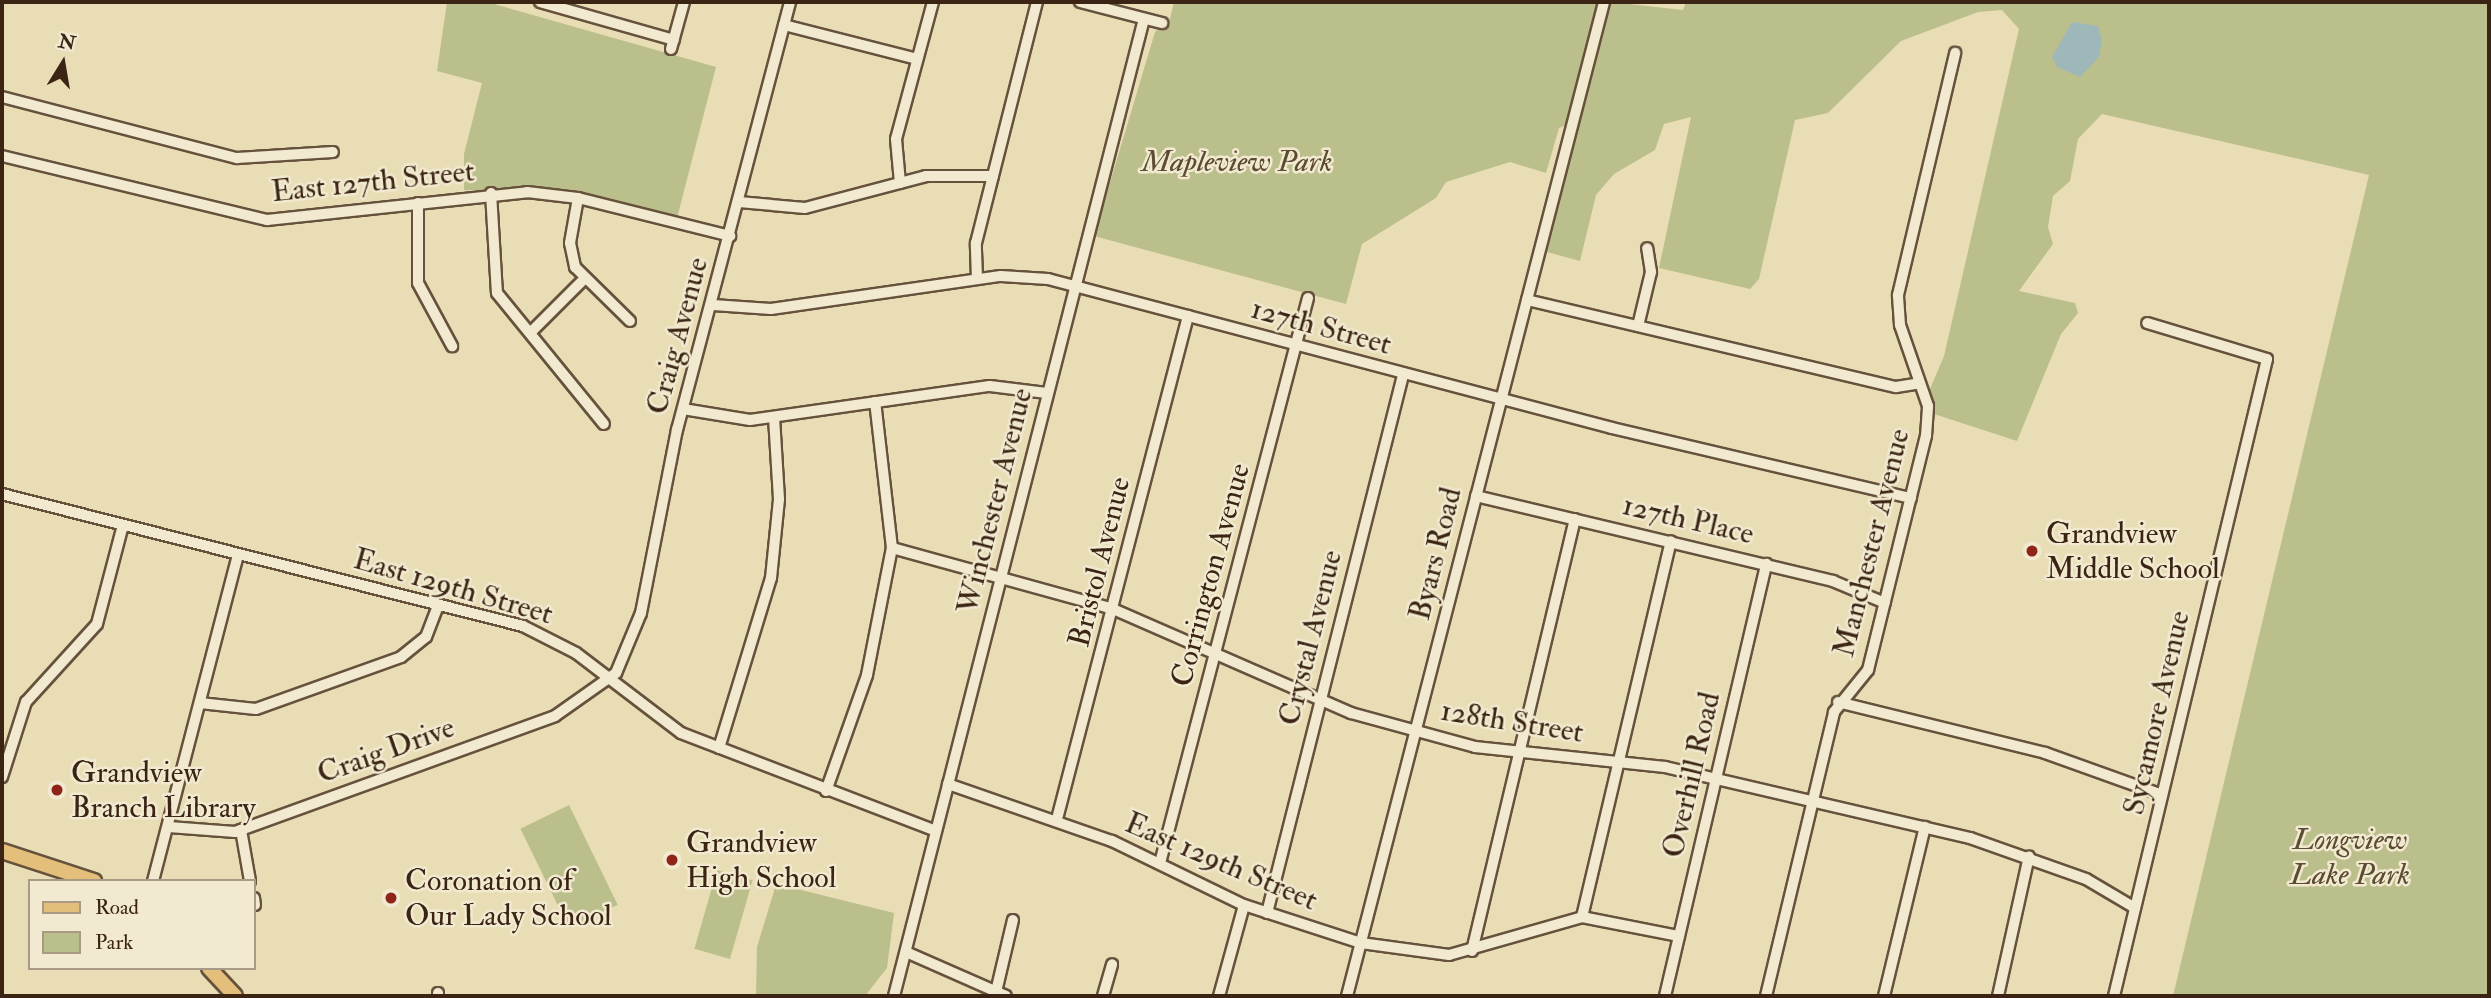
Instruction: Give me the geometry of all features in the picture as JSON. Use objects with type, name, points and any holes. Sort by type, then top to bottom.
[{"type":"main road","points":[[2,851],[88,879]]},
{"type":"main road","points":[[56,869],[67,879]]},
{"type":"main road","points":[[211,970],[235,996]]},
{"type":"street","points":[[540,2],[673,44],[684,2]]},
{"type":"street","name":"Craig Avenue","points":[[609,680],[641,613],[683,409],[713,305],[790,2]]},
{"type":"street","points":[[900,183],[896,139],[933,2]]},
{"type":"street","points":[[977,279],[976,243],[1037,2]]},
{"type":"street","points":[[1080,2],[1162,23]]},
{"type":"street","name":"Byars Road","points":[[1347,996],[1604,2]]},
{"type":"street","name":"Winchester Avenue","points":[[894,996],[1144,19]]},
{"type":"street","points":[[784,25],[917,59]]},
{"type":"street","name":"Manchester Avenue","points":[[1766,996],[1838,702],[1868,670],[1928,422],[1920,383],[1900,325],[1898,295],[1955,53]]},
{"type":"street","points":[[2,97],[237,158],[333,152]]},
{"type":"street","name":"East 127th Street","points":[[2,156],[267,220],[491,193],[578,198],[730,236]]},
{"type":"street","points":[[739,202],[805,208],[944,174],[993,176]]},
{"type":"street","points":[[491,193],[497,293],[604,424]]},
{"type":"street","points":[[578,198],[570,243],[583,280],[630,321]]},
{"type":"street","points":[[418,203],[418,283],[452,346]]},
{"type":"street","points":[[1639,326],[1651,272],[1647,248]]},
{"type":"street","name":"127th Street","points":[[713,305],[771,309],[977,279],[1020,276],[1075,285],[1296,347],[1501,400],[1910,498]]},
{"type":"street","points":[[531,332],[583,280]]},
{"type":"street","name":"Corrington Avenue","points":[[1160,863],[1308,298]]},
{"type":"street","points":[[1527,300],[1896,387],[1920,383]]},
{"type":"street","name":"Bristol Avenue","points":[[1057,819],[1188,316]]},
{"type":"street","name":"Sycamore Avenue","points":[[2114,996],[2267,359],[2147,323]]},
{"type":"street","name":"Crystal Avenue","points":[[1267,913],[1403,375]]},
{"type":"street","points":[[683,409],[732,420],[774,417],[989,386],[1048,393]]},
{"type":"street","points":[[826,791],[867,675],[892,548],[875,402]]},
{"type":"street","points":[[719,748],[771,578],[779,499],[774,417]]},
{"type":"street","name":"East 129th Street","points":[[2,494],[438,605],[541,634],[609,680],[660,722],[826,791],[936,831]]},
{"type":"street","name":"127th Place","points":[[1476,496],[1766,564],[1885,603]]},
{"type":"street","points":[[1472,951],[1575,519]]},
{"type":"street","points":[[2,777],[26,702],[97,624],[123,525]]},
{"type":"street","points":[[1582,917],[1671,541]]},
{"type":"street","name":"128th Street","points":[[892,548],[1113,609],[1217,652],[1320,703],[1416,732],[1519,754],[1619,761],[1716,778],[1925,827],[2029,856],[2135,908]]},
{"type":"street","points":[[154,879],[238,554]]},
{"type":"street","name":"Overhill Road","points":[[1665,996],[1766,564]]},
{"type":"street","points":[[200,703],[256,709],[401,657],[426,637],[438,605]]},
{"type":"street","name":"Craig Drive","points":[[169,827],[241,830],[555,716],[609,680]]},
{"type":"street","points":[[1838,702],[2045,753],[2162,795]]},
{"type":"street","name":"East 129th Street","points":[[949,785],[1057,819],[1160,863],[1244,905],[1361,943],[1430,955],[1472,951],[1582,917],[1679,936]]},
{"type":"street","points":[[1884,996],[1925,827]]},
{"type":"street","points":[[241,830],[250,879]]},
{"type":"street","points":[[1998,996],[2029,856]]},
{"type":"street","points":[[1219,996],[1244,905]]},
{"type":"street","points":[[906,951],[999,995],[1013,920]]},
{"type":"street","points":[[1103,996],[1112,964]]},
{"type":"green space","points":[[447,2],[487,2],[716,67],[677,218],[577,192],[464,190],[464,154],[482,83],[437,71]]},
{"type":"green space","name":"Mapleview Park","points":[[1174,2],[1597,2],[1566,125],[1559,128],[1546,173],[1510,162],[1446,182],[1436,198],[1362,244],[1346,304],[1094,236],[1155,32],[1170,19]]},
{"type":"green space","name":"Longview Lake Park","points":[[1611,2],[1683,10],[1686,2],[2489,2],[2489,996],[2173,996],[2369,175],[2102,114],[2078,139],[2070,181],[2053,196],[2048,227],[2053,244],[2019,291],[2075,303],[2078,313],[2061,334],[2017,441],[1934,414],[1930,389],[1944,356],[2019,29],[2002,10],[1978,12],[1901,41],[1828,113],[1795,120],[1759,279],[1750,289],[1659,268],[1691,117],[1664,124],[1655,150],[1614,174],[1596,195],[1580,261],[1547,252]]},
{"type":"green space","points":[[569,805],[618,905],[569,928],[520,829]]},
{"type":"green space","points":[[717,870],[753,880],[730,959],[694,949]]},
{"type":"green space","points":[[781,885],[894,913],[887,968],[865,996],[756,996],[757,947],[775,888]]},
{"type":"water","points":[[2072,22],[2098,26],[2102,40],[2099,57],[2080,77],[2057,67],[2052,57]]},
{"type":"place","name":"Grandview Middle School","points":[[2032,551]]},
{"type":"place","name":"Grandview Branch Library","points":[[57,790]]},
{"type":"place","name":"Grandview High School","points":[[672,860]]},
{"type":"place","name":"Coronation of Our Lady School","points":[[391,898]]}]
